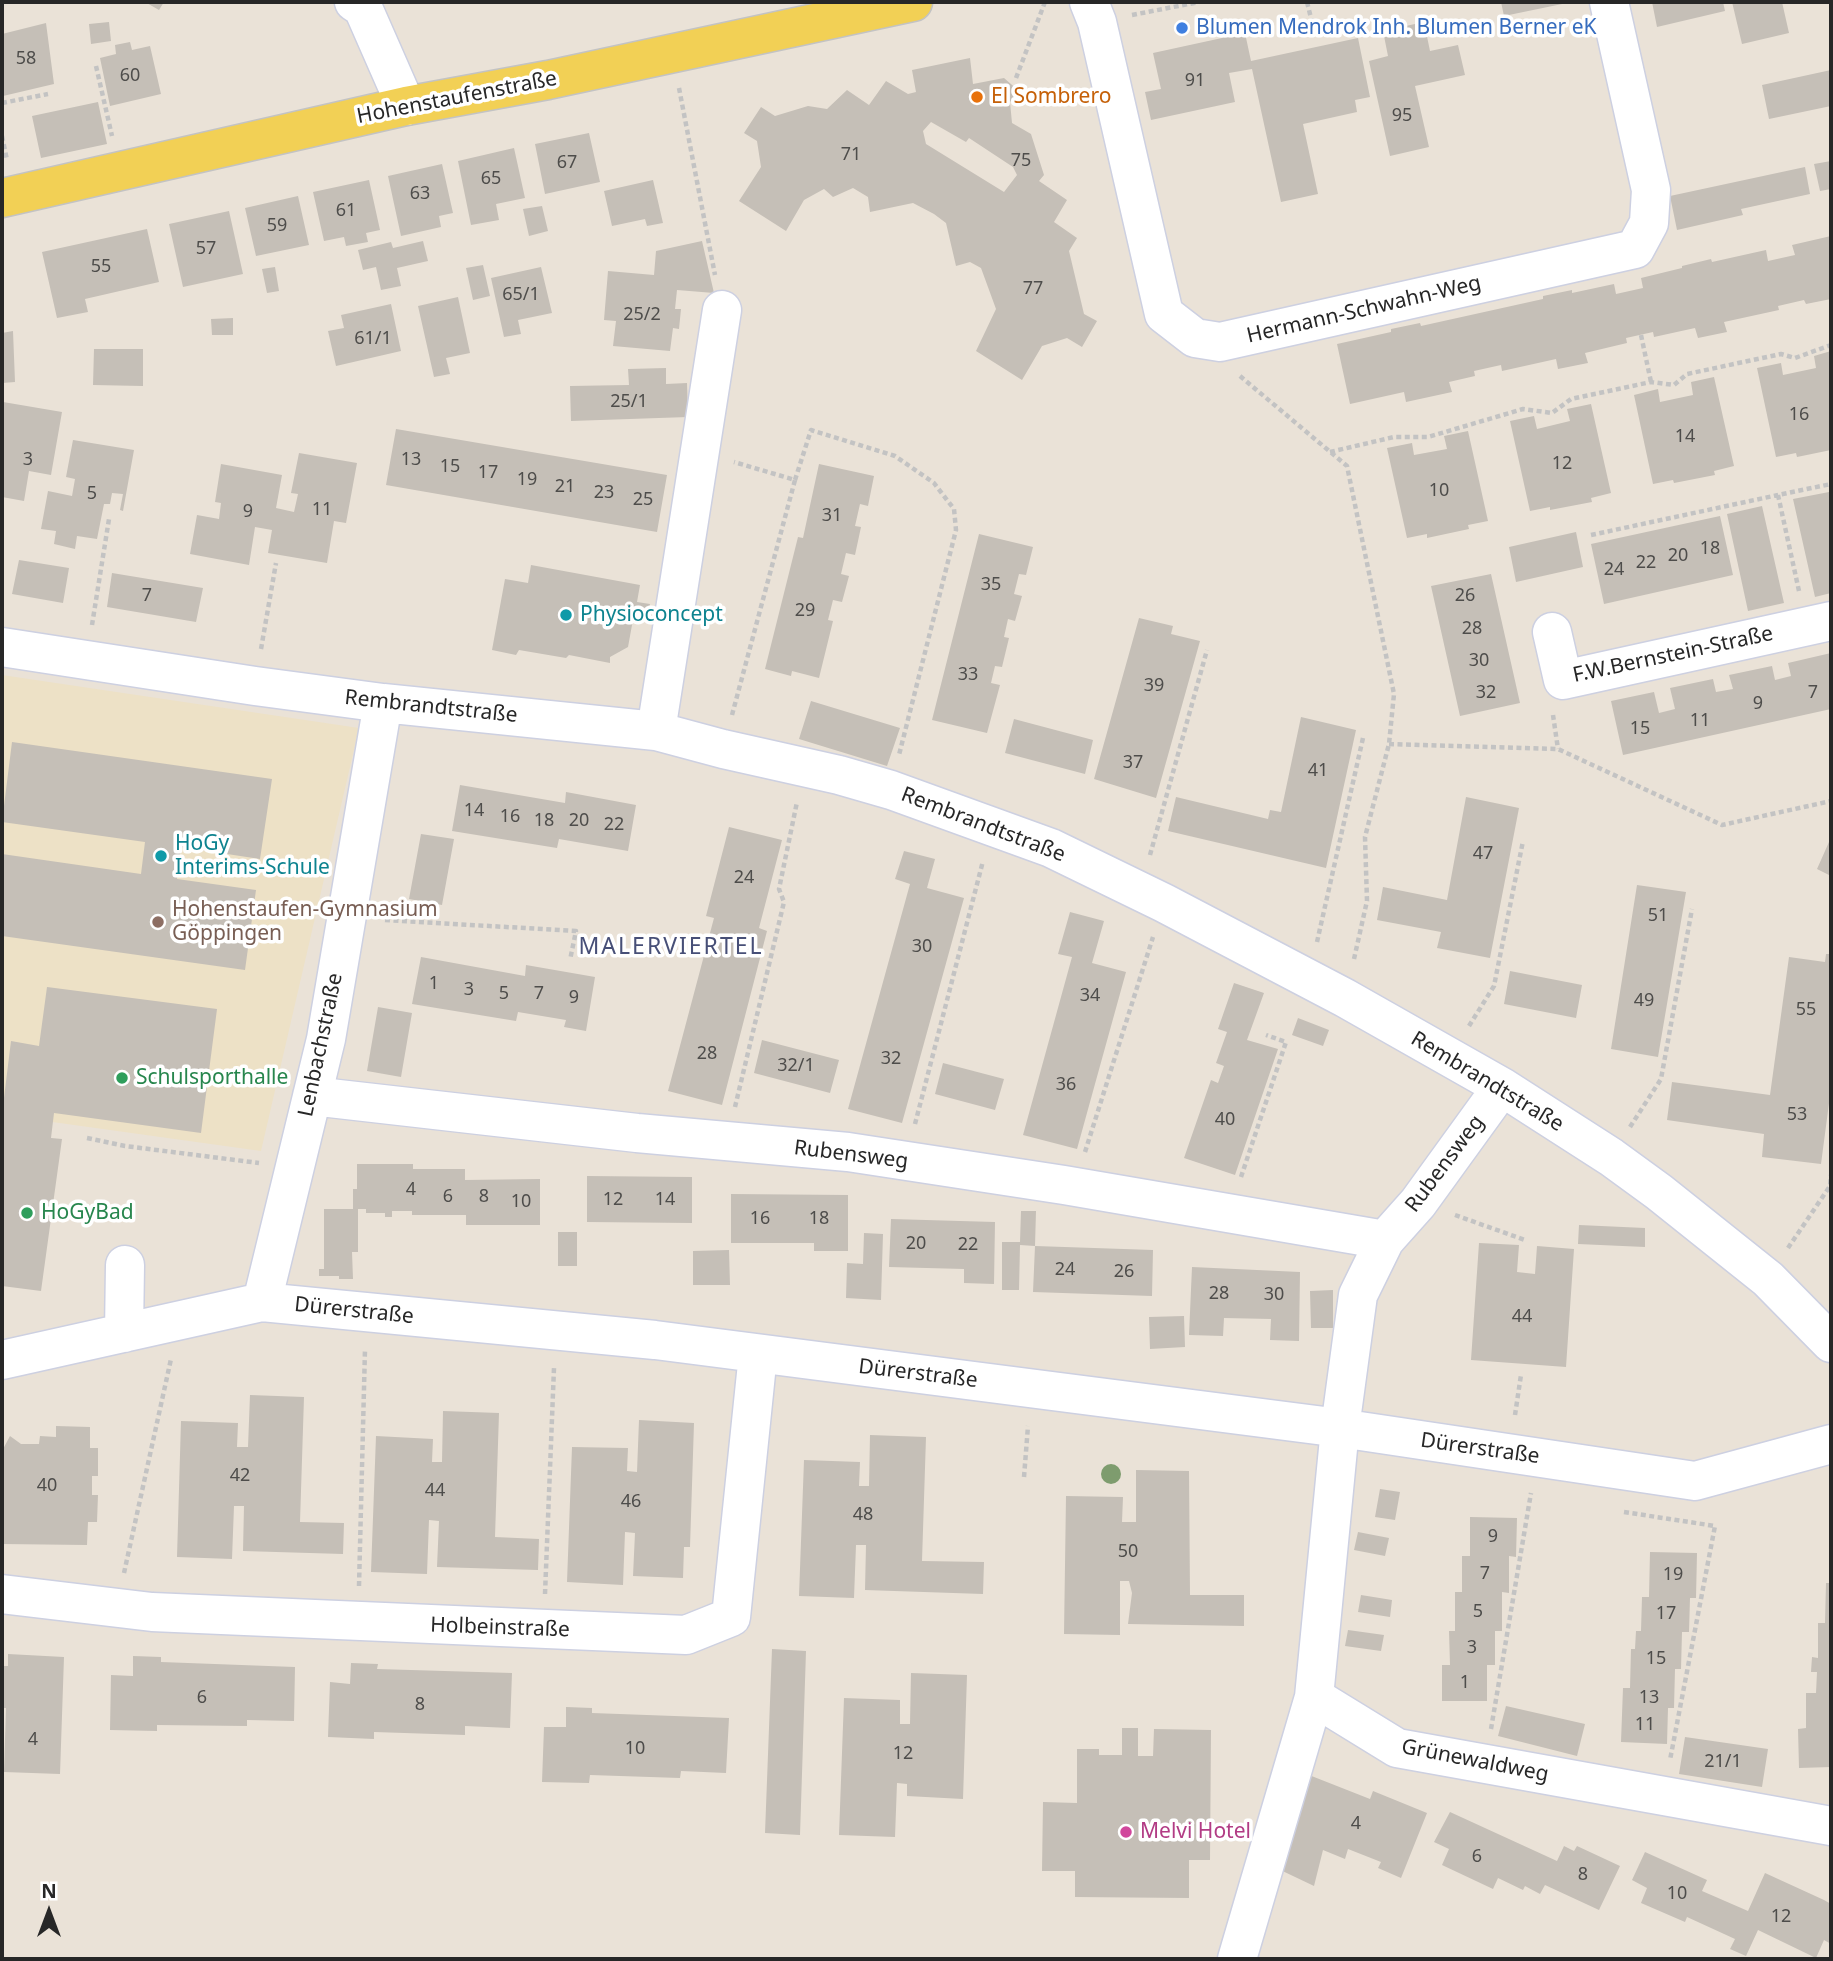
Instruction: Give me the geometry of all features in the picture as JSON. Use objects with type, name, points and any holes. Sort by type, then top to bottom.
[{"type":"main road","name":"Hohenstaufenstraße","points":[[2,198],[406,106],[548,80],[913,2]]},
{"type":"street","points":[[354,2],[363,8],[406,106]]},
{"type":"street","name":"Hermann-Schwahn-Weg","points":[[1093,12],[1164,314],[1195,338],[1220,342],[1635,249],[1650,223],[1651,190],[1609,2]]},
{"type":"street","points":[[656,732],[722,310]]},
{"type":"street","name":"F.W.Bernstein-Straße","points":[[1552,632],[1563,680],[1819,623]]},
{"type":"street","name":"Rembrandtstraße","points":[[2,647],[383,703],[656,732],[891,790],[1051,848],[1152,897],[1345,998],[1502,1087],[1611,1157],[1659,1192],[1768,1279],[1831,1343]]},
{"type":"street","name":"Lenbachstraße","points":[[262,1302],[326,1039],[383,703]]},
{"type":"street","name":"Rubensweg","points":[[1340,1428],[1358,1295],[1385,1240],[1418,1203],[1502,1087]]},
{"type":"street","name":"Rubensweg","points":[[312,1096],[848,1152],[1074,1186],[1385,1240]]},
{"type":"street","points":[[124,1333],[125,1265]]},
{"type":"street","name":"Dürerstraße","points":[[2,1360],[262,1302],[655,1340],[1340,1428],[1695,1481],[1831,1444]]},
{"type":"street","name":"Holbeinstraße","points":[[2,1594],[134,1610],[686,1635],[731,1617],[758,1354]]},
{"type":"street","points":[[1237,1959],[1314,1697],[1340,1428]]},
{"type":"street","name":"Grünewaldweg","points":[[1314,1697],[1398,1748],[1831,1826]]},
{"type":"path","points":[[1016,78],[1045,2]]},
{"type":"path","points":[[1093,12],[1199,2]]},
{"type":"path","points":[[1307,2],[1312,22]]},
{"type":"path","points":[[673,53],[722,310]]},
{"type":"path","points":[[96,66],[120,172]]},
{"type":"path","points":[[2,103],[48,94]]},
{"type":"path","points":[[1641,335],[1651,382]]},
{"type":"path","points":[[1220,342],[1222,361],[1347,466],[1394,694],[1389,744],[1365,837],[1367,901],[1345,998]]},
{"type":"path","points":[[1329,452],[1394,437],[1428,437],[1523,409],[1552,413],[1571,399],[1651,382],[1674,385],[1687,374],[1781,354],[1796,358],[1831,345]]},
{"type":"path","points":[[723,749],[795,480],[811,430],[895,456],[934,484],[954,509],[956,530],[891,790]]},
{"type":"path","points":[[700,451],[795,480]]},
{"type":"path","points":[[1591,535],[1831,484]]},
{"type":"path","points":[[1778,495],[1819,623]]},
{"type":"path","points":[[87,658],[109,519]]},
{"type":"path","points":[[255,686],[276,563]]},
{"type":"path","points":[[1074,1186],[1152,897],[1207,650]]},
{"type":"path","points":[[1308,980],[1363,737]]},
{"type":"path","points":[[1389,744],[1558,749],[1722,825],[1831,801]]},
{"type":"path","points":[[727,1141],[784,902],[779,889],[804,767]]},
{"type":"path","points":[[906,1161],[992,827]]},
{"type":"path","points":[[1450,1059],[1494,986],[1523,841]]},
{"type":"path","points":[[1611,1157],[1661,1079],[1692,909]]},
{"type":"path","points":[[345,918],[576,931],[570,960]]},
{"type":"path","points":[[1228,1213],[1286,1042],[1266,1035]]},
{"type":"path","points":[[87,1138],[125,1146],[295,1168]]},
{"type":"path","points":[[1768,1279],[1830,1186],[1831,1175]]},
{"type":"path","points":[[1418,1203],[1524,1240]]},
{"type":"path","points":[[358,1621],[366,1313]]},
{"type":"path","points":[[134,1610],[180,1321]]},
{"type":"path","points":[[544,1629],[555,1330]]},
{"type":"path","points":[[1024,1477],[1031,1389]]},
{"type":"path","points":[[1485,1764],[1537,1458]]},
{"type":"path","points":[[1663,1796],[1715,1526]]},
{"type":"shaded area","name":"Hohenstaufen-Gymnasium Göppingen","points":[[2,675],[359,728],[261,1151],[2,1115]]},
{"type":"building","points":[[145,2],[164,2],[159,10]]},
{"type":"building","points":[[1501,2],[1567,2],[1567,3],[1504,16]]},
{"type":"building","points":[[1652,2],[1723,2],[1725,11],[1657,27]]},
{"type":"building","points":[[1732,2],[1782,2],[1789,33],[1742,44]]},
{"type":"building","points":[[109,22],[111,41],[91,44],[89,24]]},
{"type":"building","points":[[1424,22],[1430,51],[1458,45],[1465,75],[1415,86],[1429,147],[1390,156],[1369,61],[1388,56],[1383,31]]},
{"type":"building","points":[[46,23],[54,84],[3,96],[2,34]]},
{"type":"building","points":[[1245,33],[1251,61],[1358,38],[1370,97],[1355,100],[1357,112],[1303,124],[1318,194],[1281,202],[1252,69],[1229,73],[1235,102],[1151,120],[1145,92],[1161,89],[1153,53]]},
{"type":"building","points":[[130,42],[132,50],[150,46],[161,94],[110,106],[100,58],[116,54],[115,45]]},
{"type":"building","points":[[970,58],[973,84],[1004,78],[1019,91],[1010,102],[1012,123],[1031,134],[1044,175],[1039,181],[1067,200],[1054,222],[1077,238],[1069,251],[1084,314],[1097,321],[1082,347],[1067,338],[1042,346],[1022,380],[976,351],[996,309],[981,268],[970,262],[956,266],[946,223],[934,214],[913,203],[870,212],[868,197],[853,188],[833,197],[824,189],[804,200],[786,231],[739,201],[761,167],[757,141],[744,133],[761,107],[775,116],[808,106],[827,109],[847,90],[869,105],[886,81],[908,94],[916,92],[912,70]],"holes":[[[931,122],[966,142],[969,138],[1013,167],[1017,175],[1004,192],[926,144],[923,131]]]},
{"type":"building","points":[[1831,70],[1831,106],[1769,119],[1762,85]]},
{"type":"building","points":[[98,102],[107,144],[41,158],[32,116]]},
{"type":"building","points":[[589,133],[600,182],[545,194],[535,144]]},
{"type":"building","points":[[514,148],[525,198],[496,204],[499,220],[471,225],[458,161]]},
{"type":"building","points":[[1831,161],[1831,189],[1820,191],[1814,164]]},
{"type":"building","points":[[442,164],[453,213],[439,216],[441,227],[401,236],[388,176]]},
{"type":"building","points":[[1805,167],[1810,194],[1741,209],[1743,215],[1677,230],[1670,196]]},
{"type":"building","points":[[369,180],[380,230],[366,233],[368,242],[346,246],[344,237],[324,241],[313,192]]},
{"type":"building","points":[[653,180],[663,223],[647,226],[645,219],[612,226],[604,191]]},
{"type":"building","points":[[298,196],[309,245],[256,256],[245,208]]},
{"type":"building","points":[[542,206],[548,231],[529,236],[523,209]]},
{"type":"building","points":[[229,211],[243,274],[183,287],[169,224]]},
{"type":"building","points":[[147,229],[159,282],[85,299],[88,312],[57,318],[42,252]]},
{"type":"building","points":[[1831,236],[1831,299],[1806,304],[1804,300],[1778,306],[1779,310],[1724,322],[1727,332],[1698,338],[1695,328],[1654,337],[1653,332],[1626,338],[1627,343],[1585,353],[1588,363],[1558,369],[1556,359],[1502,371],[1501,365],[1474,371],[1475,376],[1449,382],[1452,392],[1406,402],[1404,392],[1350,404],[1337,344],[1391,332],[1391,329],[1420,323],[1421,326],[1572,290],[1572,293],[1614,284],[1616,294],[1643,288],[1641,278],[1711,259],[1712,262],[1766,250],[1768,261],[1795,255],[1792,245]]},
{"type":"building","points":[[423,241],[428,261],[397,268],[401,286],[381,290],[376,267],[363,270],[358,250],[391,242],[393,248]]},
{"type":"building","points":[[702,241],[714,293],[677,290],[675,309],[681,309],[679,329],[673,328],[670,351],[613,346],[616,321],[604,320],[608,271],[654,275],[656,251]]},
{"type":"building","points":[[483,265],[490,296],[473,300],[466,268]]},
{"type":"building","points":[[275,267],[279,291],[267,293],[262,269]]},
{"type":"building","points":[[541,267],[552,313],[518,320],[521,334],[504,337],[491,278]]},
{"type":"building","points":[[458,297],[470,353],[446,358],[450,374],[434,377],[418,306]]},
{"type":"building","points":[[391,304],[401,351],[336,366],[328,331],[344,328],[341,315]]},
{"type":"building","points":[[233,318],[233,335],[212,335],[211,319]]},
{"type":"building","points":[[13,331],[15,382],[2,383],[2,333]]},
{"type":"building","points":[[94,349],[143,349],[143,386],[93,385]]},
{"type":"building","points":[[1831,351],[1831,450],[1797,457],[1796,453],[1776,457],[1757,368],[1781,363],[1783,375],[1816,368],[1814,356]]},
{"type":"building","points":[[666,368],[666,384],[687,383],[688,417],[571,421],[570,386],[629,385],[628,369]]},
{"type":"building","points":[[1714,377],[1734,466],[1714,471],[1715,475],[1653,484],[1634,395],[1658,389],[1660,402],[1693,395],[1691,382]]},
{"type":"building","points":[[3,402],[62,412],[51,475],[29,471],[24,501],[2,497]]},
{"type":"building","points":[[1591,404],[1611,493],[1591,498],[1592,502],[1530,511],[1510,421],[1534,416],[1537,429],[1570,421],[1567,409]]},
{"type":"building","points":[[396,429],[667,475],[657,532],[386,485]]},
{"type":"building","points":[[1468,431],[1488,521],[1468,525],[1469,529],[1427,538],[1427,534],[1407,538],[1387,448],[1412,443],[1414,455],[1447,449],[1444,436]]},
{"type":"building","points":[[73,440],[134,450],[123,511],[120,510],[123,494],[112,493],[110,504],[104,504],[97,539],[77,536],[75,549],[54,544],[56,531],[41,529],[48,491],[72,496],[75,479],[66,477]]},
{"type":"building","points":[[299,453],[357,463],[346,523],[334,521],[327,563],[268,553],[272,530],[255,527],[249,565],[190,554],[197,515],[219,519],[221,503],[215,502],[221,464],[282,475],[276,508],[294,512],[298,494],[291,493]]},
{"type":"building","points":[[819,464],[874,476],[868,506],[860,504],[855,526],[861,527],[855,555],[846,553],[841,574],[849,576],[842,602],[833,600],[828,620],[833,621],[819,678],[792,671],[791,676],[765,669],[798,537],[803,538]]},
{"type":"building","points":[[1829,492],[1831,593],[1815,597],[1793,499]]},
{"type":"building","points":[[1762,506],[1784,603],[1748,611],[1727,514]]},
{"type":"building","points":[[1720,516],[1733,575],[1604,604],[1591,544]]},
{"type":"building","points":[[1576,532],[1583,567],[1516,582],[1509,547]]},
{"type":"building","points":[[979,534],[1033,547],[1026,575],[1019,574],[1014,594],[1022,596],[1015,621],[1008,619],[1004,637],[1009,638],[1002,667],[995,666],[991,683],[1000,685],[987,733],[932,720]]},
{"type":"building","points":[[19,560],[69,568],[63,603],[12,594]]},
{"type":"building","name":"Physioconcept","points":[[531,565],[640,585],[637,602],[650,604],[647,616],[634,614],[628,647],[610,657],[610,663],[569,655],[566,658],[519,650],[516,655],[492,650],[505,579],[528,583]]},
{"type":"building","points":[[112,573],[203,588],[196,622],[107,607]]},
{"type":"building","points":[[1491,574],[1520,703],[1460,716],[1431,586]]},
{"type":"building","points":[[1139,618],[1173,626],[1171,634],[1200,641],[1156,798],[1094,779]]},
{"type":"building","points":[[1831,653],[1831,709],[1623,755],[1611,701],[1654,692],[1659,713],[1675,709],[1670,688],[1713,679],[1716,692],[1733,689],[1729,675],[1772,666],[1775,680],[1791,676],[1788,663]]},
{"type":"building","points":[[811,701],[900,728],[887,766],[799,739]]},
{"type":"building","points":[[1301,717],[1356,730],[1326,868],[1168,831],[1176,797],[1268,819],[1270,810],[1281,812]]},
{"type":"building","points":[[1014,719],[1093,740],[1085,774],[1005,753]]},
{"type":"building","name":"HoGy Interims-Schule","points":[[12,742],[272,779],[260,859],[181,847],[177,879],[256,890],[245,970],[2,936],[2,854],[141,874],[145,842],[2,822]]},
{"type":"building","points":[[460,785],[565,803],[566,792],[636,805],[628,851],[559,839],[557,848],[452,831]]},
{"type":"building","points":[[1466,797],[1519,808],[1490,958],[1437,948],[1441,932],[1377,920],[1383,887],[1447,900]]},
{"type":"building","points":[[729,827],[782,840],[759,928],[767,931],[722,1105],[668,1091],[714,918],[706,916]]},
{"type":"building","points":[[421,834],[454,839],[442,905],[409,899]]},
{"type":"building","points":[[1829,842],[1831,843],[1831,876],[1817,869]]},
{"type":"building","points":[[904,851],[935,859],[927,888],[964,898],[902,1123],[848,1109],[910,884],[895,879]]},
{"type":"building","points":[[1637,885],[1686,892],[1658,1057],[1611,1049]]},
{"type":"building","points":[[1070,912],[1104,921],[1092,963],[1126,972],[1077,1149],[1023,1135],[1072,957],[1058,954]]},
{"type":"building","points":[[1826,954],[1831,954],[1831,1088],[1821,1164],[1762,1157],[1764,1134],[1667,1120],[1672,1082],[1770,1095],[1789,957],[1825,962]]},
{"type":"building","points":[[421,957],[525,976],[526,965],[595,977],[586,1031],[564,1027],[566,1020],[518,1012],[516,1021],[412,1004]]},
{"type":"building","points":[[1510,971],[1582,985],[1576,1018],[1504,1004]]},
{"type":"building","points":[[1234,983],[1264,993],[1247,1040],[1278,1049],[1235,1175],[1184,1158],[1211,1080],[1218,1083],[1224,1066],[1216,1063],[1227,1032],[1218,1029]]},
{"type":"building","name":"Schulsporthalle","points":[[47,987],[217,1009],[201,1133],[54,1113],[51,1138],[62,1139],[41,1291],[2,1286],[2,1114],[11,1041],[39,1046]]},
{"type":"building","points":[[378,1007],[412,1013],[401,1077],[367,1071]]},
{"type":"building","points":[[1298,1018],[1329,1030],[1323,1046],[1292,1035]]},
{"type":"building","points":[[762,1040],[839,1060],[830,1093],[754,1073]]},
{"type":"building","points":[[943,1063],[1004,1079],[995,1110],[935,1094]]},
{"type":"building","points":[[357,1164],[413,1164],[413,1169],[465,1169],[465,1180],[540,1179],[540,1225],[466,1225],[466,1215],[412,1215],[412,1211],[392,1211],[392,1217],[385,1217],[385,1213],[366,1213],[366,1209],[358,1209],[358,1252],[352,1252],[353,1279],[319,1276],[319,1269],[324,1269],[324,1209],[353,1209],[353,1189],[357,1189]]},
{"type":"building","points":[[587,1176],[692,1177],[692,1223],[587,1222]]},
{"type":"building","points":[[731,1194],[848,1195],[848,1251],[814,1251],[814,1243],[731,1243]]},
{"type":"building","points":[[1021,1211],[1036,1211],[1035,1246],[1020,1245],[1019,1290],[1002,1290],[1002,1242],[1020,1242]]},
{"type":"building","points":[[891,1219],[995,1222],[994,1284],[964,1283],[964,1269],[889,1267]]},
{"type":"building","points":[[1579,1225],[1645,1228],[1645,1247],[1578,1244]]},
{"type":"building","points":[[558,1232],[577,1232],[577,1266],[558,1266]]},
{"type":"building","points":[[864,1233],[883,1234],[881,1300],[846,1298],[847,1263],[863,1264]]},
{"type":"building","points":[[1479,1243],[1519,1245],[1517,1272],[1535,1274],[1537,1246],[1574,1249],[1566,1367],[1471,1360]]},
{"type":"building","points":[[1035,1246],[1153,1250],[1152,1296],[1033,1292]]},
{"type":"building","points":[[729,1250],[730,1285],[693,1285],[693,1251]]},
{"type":"building","points":[[1192,1267],[1300,1272],[1299,1341],[1270,1340],[1271,1319],[1224,1318],[1223,1336],[1189,1335]]},
{"type":"building","points":[[1333,1290],[1333,1328],[1311,1328],[1310,1291]]},
{"type":"building","points":[[1184,1316],[1185,1347],[1150,1349],[1149,1317]]},
{"type":"building","points":[[250,1395],[304,1397],[300,1522],[344,1523],[343,1554],[243,1551],[244,1506],[234,1506],[232,1559],[177,1557],[181,1421],[238,1423],[237,1447],[248,1447]]},
{"type":"building","points":[[443,1411],[499,1413],[495,1537],[539,1539],[538,1570],[437,1567],[439,1521],[429,1520],[427,1574],[371,1572],[376,1436],[433,1439],[432,1462],[442,1462]]},
{"type":"building","points":[[639,1420],[694,1423],[690,1547],[684,1547],[683,1578],[633,1576],[635,1533],[625,1532],[623,1585],[567,1582],[572,1447],[628,1448],[627,1471],[637,1472]]},
{"type":"building","points":[[56,1426],[90,1427],[90,1448],[98,1448],[98,1476],[92,1476],[92,1495],[98,1495],[97,1522],[88,1522],[87,1545],[2,1544],[2,1451],[10,1436],[21,1444],[39,1444],[40,1436],[56,1437]]},
{"type":"building","points":[[870,1435],[926,1437],[922,1561],[984,1562],[983,1594],[865,1590],[866,1545],[856,1545],[854,1598],[799,1596],[804,1460],[860,1462],[859,1486],[869,1486]]},
{"type":"building","points":[[1136,1470],[1189,1471],[1190,1595],[1244,1595],[1244,1626],[1128,1624],[1132,1593],[1129,1581],[1120,1581],[1120,1635],[1064,1634],[1066,1496],[1123,1497],[1122,1522],[1136,1522]]},
{"type":"building","points":[[1380,1489],[1400,1492],[1395,1520],[1375,1517]]},
{"type":"building","points":[[1470,1517],[1517,1518],[1516,1557],[1509,1556],[1509,1593],[1502,1592],[1502,1631],[1495,1631],[1495,1665],[1487,1665],[1487,1701],[1442,1701],[1442,1665],[1450,1665],[1449,1631],[1455,1631],[1455,1592],[1462,1592],[1462,1556],[1470,1556]]},
{"type":"building","points":[[1358,1532],[1389,1538],[1385,1556],[1354,1550]]},
{"type":"building","points":[[1650,1552],[1697,1553],[1696,1598],[1690,1598],[1689,1632],[1682,1632],[1681,1669],[1675,1669],[1674,1708],[1668,1708],[1667,1744],[1621,1742],[1623,1688],[1630,1688],[1631,1649],[1635,1649],[1636,1631],[1641,1631],[1642,1597],[1649,1597]]},
{"type":"building","points":[[1826,1583],[1831,1583],[1831,1767],[1799,1768],[1798,1729],[1806,1728],[1806,1693],[1816,1693],[1817,1672],[1811,1672],[1812,1657],[1818,1658],[1818,1623],[1825,1623]]},
{"type":"building","points":[[1361,1595],[1392,1600],[1390,1617],[1358,1612]]},
{"type":"building","points":[[1348,1630],[1384,1635],[1381,1651],[1345,1646]]},
{"type":"building","points":[[772,1649],[806,1651],[800,1835],[765,1833]]},
{"type":"building","points":[[8,1654],[64,1657],[60,1774],[4,1772],[6,1708],[2,1708],[2,1666],[8,1666]]},
{"type":"building","points":[[133,1656],[161,1657],[161,1662],[295,1667],[294,1721],[247,1720],[247,1726],[157,1725],[157,1731],[110,1730],[111,1675],[133,1676]]},
{"type":"building","points":[[351,1663],[378,1664],[377,1669],[512,1673],[510,1728],[465,1726],[465,1735],[374,1732],[374,1739],[328,1737],[330,1682],[350,1684]]},
{"type":"building","points":[[911,1673],[967,1675],[963,1799],[907,1796],[907,1784],[897,1783],[895,1837],[839,1835],[844,1698],[900,1700],[900,1724],[910,1724]]},
{"type":"building","points":[[1506,1706],[1585,1724],[1577,1756],[1498,1736]]},
{"type":"building","points":[[566,1707],[592,1708],[592,1713],[729,1718],[726,1773],[681,1771],[680,1778],[590,1775],[589,1783],[542,1782],[544,1727],[566,1727]]},
{"type":"building","name":"Melvi Hotel","points":[[1122,1728],[1138,1728],[1138,1756],[1153,1756],[1154,1729],[1211,1730],[1210,1860],[1189,1860],[1189,1898],[1075,1897],[1075,1871],[1042,1871],[1043,1802],[1077,1803],[1077,1749],[1099,1749],[1099,1755],[1122,1755]]},
{"type":"building","points":[[1685,1737],[1768,1749],[1762,1787],[1679,1774]]},
{"type":"building","points":[[1309,1775],[1370,1799],[1373,1791],[1427,1813],[1401,1878],[1378,1868],[1381,1862],[1348,1849],[1345,1859],[1323,1850],[1314,1886],[1272,1866]]},
{"type":"building","points":[[1450,1812],[1557,1861],[1564,1846],[1574,1851],[1577,1846],[1620,1866],[1599,1910],[1545,1885],[1540,1894],[1525,1886],[1523,1890],[1498,1878],[1493,1889],[1442,1865],[1449,1849],[1434,1842]]},
{"type":"building","points":[[1645,1852],[1707,1880],[1702,1891],[1748,1911],[1765,1873],[1824,1900],[1831,1904],[1831,1944],[1824,1940],[1816,1958],[1758,1930],[1746,1956],[1730,1949],[1735,1939],[1687,1917],[1685,1922],[1641,1903],[1647,1888],[1632,1880]]},
{"type":"place","name":"Blumen Mendrok Inh. Blumen Berner eK","points":[[1182,28]]},
{"type":"place","name":"El Sombrero","points":[[977,97]]},
{"type":"place","name":"Physioconcept","points":[[566,615]]},
{"type":"place","name":"HoGy Interims-Schule","points":[[161,856]]},
{"type":"place","name":"Hohenstaufen-Gymnasium Göppingen","points":[[158,922]]},
{"type":"place","name":"Schulsporthalle","points":[[122,1078]]},
{"type":"place","name":"HoGyBad","points":[[27,1213]]},
{"type":"place","name":"Melvi Hotel","points":[[1126,1832]]},
{"type":"district","name":"MALERVIERTEL","points":[[671,947]]}]
